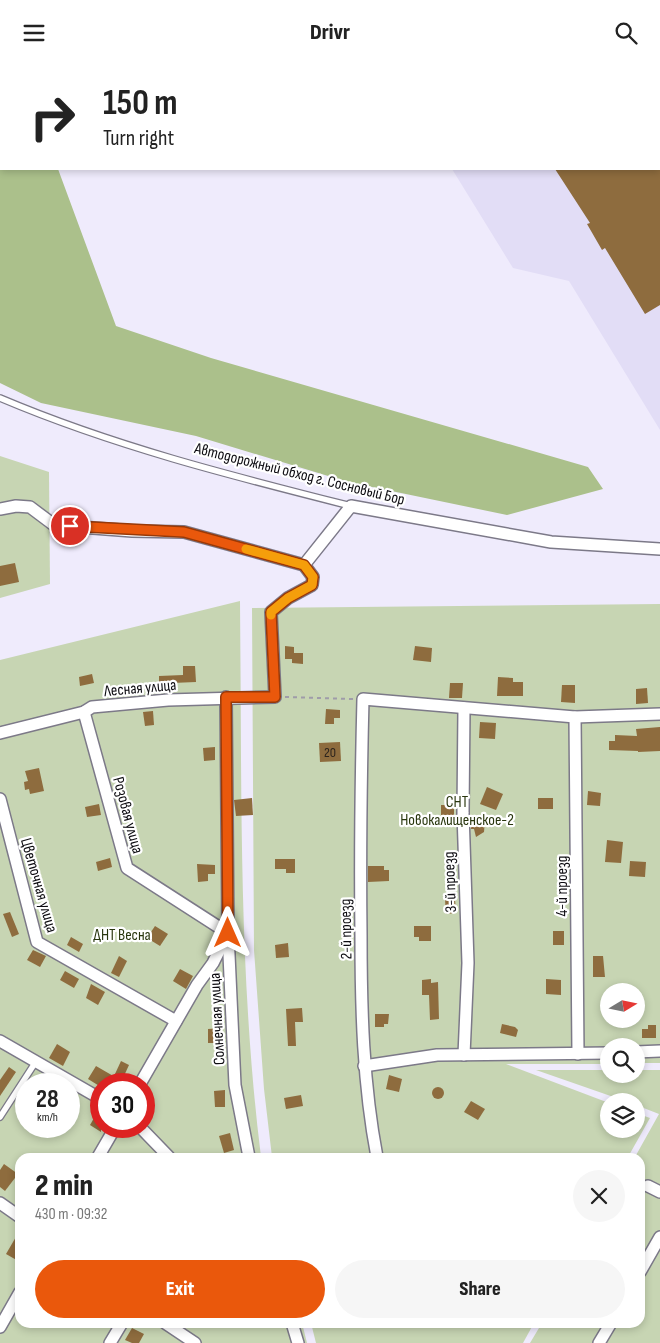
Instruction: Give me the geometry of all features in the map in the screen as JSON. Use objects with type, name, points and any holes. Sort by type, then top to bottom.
[{"type":"street","points":[[0,509],[16,506],[30,507],[54,525],[132,531],[184,532],[304,565],[313,577],[312,585],[288,598],[271,612],[275,697]]},
{"type":"street","name":"Автодорожный обход г. Сосновый Бор","points":[[351,506],[551,542],[660,549]]},
{"type":"street","points":[[304,565],[351,506]]},
{"type":"street","name":"Солнечная улица","points":[[226,697],[228,933],[235,1085],[248,1153]]},
{"type":"street","name":"Лесная улица","points":[[0,733],[84,712],[92,707],[168,700],[275,697]]},
{"type":"street","points":[[363,699],[576,717],[660,714]]},
{"type":"street","name":"2-й проезд","points":[[363,699],[360,821],[364,1065],[376,1153]]},
{"type":"street","name":"3-й проезд","points":[[464,708],[463,813],[468,963],[464,1055]]},
{"type":"street","name":"Розовая улица","points":[[84,712],[127,869],[228,933]]},
{"type":"street","name":"4-й проезд","points":[[576,717],[578,1054]]},
{"type":"street","name":"Цветочная улица","points":[[0,799],[37,942],[176,1021]]},
{"type":"street","points":[[146,1073],[197,985],[213,963],[228,933]]},
{"type":"street","points":[[0,1041],[35,1063],[90,1093]]},
{"type":"street","points":[[645,1052],[660,1051]]},
{"type":"street","points":[[364,1065],[436,1055],[600,1053]]},
{"type":"street","points":[[100,1153],[109,1138]]},
{"type":"street","points":[[151,1138],[165,1153]]},
{"type":"street","points":[[648,1186],[660,1192]]},
{"type":"street","points":[[0,1203],[15,1214]]},
{"type":"street","points":[[645,1263],[660,1237]]},
{"type":"street","points":[[0,1327],[15,1301]]},
{"type":"street","points":[[110,1343],[119,1328]]},
{"type":"street","points":[[172,1328],[195,1343]]},
{"type":"street","points":[[294,1328],[298,1343]]},
{"type":"street","points":[[600,1343],[608,1328]]},
{"type":"lane","name":"Автодорожный обход г. Сосновый Бор","points":[[0,398],[52,420],[151,452],[351,506]]},
{"type":"lane","points":[[0,1117],[35,1063]]},
{"type":"path","points":[[275,697],[363,699]]},
{"type":"shaded area","points":[[453,170],[660,170],[660,430],[569,281],[513,268]]},
{"type":"green space","points":[[0,170],[58,170],[116,326],[211,358],[588,467],[603,489],[507,515],[348,482],[196,436],[41,403],[0,383]]},
{"type":"green space","points":[[0,456],[49,472],[50,584],[0,598]]},
{"type":"green space","name":"ДНТ Весна","points":[[240,601],[241,810],[245,949],[248,1019],[261,1153],[15,1153],[15,1328],[303,1328],[307,1343],[0,1343],[0,660]]},
{"type":"green space","name":"СНТ Новокалищенское-2","points":[[660,604],[660,1063],[645,1063],[645,1038],[600,1038],[600,1064],[506,1064],[600,1100],[600,1138],[639,1138],[630,1153],[272,1153],[264,1089],[254,950],[252,608]]},
{"type":"green space","points":[[536,1070],[600,1070],[600,1083],[645,1083],[645,1070],[660,1070],[660,1343],[530,1343],[539,1328],[645,1328],[645,1153],[637,1153],[659,1114],[645,1109],[645,1093],[602,1093]]},
{"type":"green space","name":"СНТ Новокалищенское-2","points":[[645,1116],[650,1118],[645,1127]]},
{"type":"green space","points":[[312,1328],[531,1328],[523,1343],[316,1343]]},
{"type":"building","points":[[556,170],[660,170],[660,305],[645,314],[605,248],[602,250],[587,224],[590,223]]},
{"type":"building","points":[[15,563],[19,582],[0,586],[0,566]]},
{"type":"building","points":[[285,646],[294,647],[294,653],[303,653],[303,664],[292,663],[292,659],[285,659]]},
{"type":"building","points":[[415,646],[432,648],[431,662],[413,660]]},
{"type":"building","points":[[183,666],[195,666],[196,682],[172,683],[172,688],[163,689],[163,683],[159,683],[159,676],[183,675]]},
{"type":"building","points":[[92,674],[94,683],[80,686],[79,677]]},
{"type":"building","points":[[498,677],[513,678],[513,682],[523,682],[523,696],[497,696]]},
{"type":"building","points":[[450,683],[463,683],[462,698],[449,698]]},
{"type":"building","points":[[562,685],[575,685],[575,703],[561,702]]},
{"type":"building","points":[[647,688],[648,703],[636,704],[636,689]]},
{"type":"building","points":[[326,709],[340,710],[340,718],[334,718],[334,724],[325,724]]},
{"type":"building","points":[[153,711],[154,725],[145,726],[143,712]]},
{"type":"building","points":[[480,722],[496,723],[495,739],[479,738]]},
{"type":"building","points":[[660,727],[660,751],[609,750],[609,741],[615,741],[615,735],[637,736],[636,729]]},
{"type":"building","points":[[340,742],[341,761],[320,762],[319,743]]},
{"type":"building","points":[[215,747],[215,760],[204,761],[203,748]]},
{"type":"building","points":[[39,768],[44,791],[30,794],[29,789],[25,790],[24,782],[28,781],[25,771]]},
{"type":"building","points":[[487,787],[503,794],[496,810],[480,804]]},
{"type":"building","points":[[588,791],[601,793],[600,806],[587,805]]},
{"type":"building","points":[[252,798],[253,815],[236,816],[234,800]]},
{"type":"building","points":[[538,798],[553,798],[553,809],[538,809]]},
{"type":"building","points":[[99,804],[101,815],[87,817],[85,807]]},
{"type":"building","points":[[441,805],[454,805],[454,815],[441,815]]},
{"type":"building","points":[[485,820],[484,832],[476,837],[474,829],[471,829],[471,821]]},
{"type":"building","points":[[607,840],[623,842],[621,863],[605,862]]},
{"type":"building","points":[[110,858],[112,867],[98,871],[96,862]]},
{"type":"building","points":[[275,859],[295,859],[295,873],[286,873],[286,869],[275,869]]},
{"type":"building","points":[[630,861],[646,862],[645,877],[629,876]]},
{"type":"building","points":[[197,864],[215,865],[215,874],[208,874],[208,881],[198,882]]},
{"type":"building","points":[[368,866],[384,866],[384,870],[389,870],[389,881],[368,882]]},
{"type":"building","points":[[445,899],[455,899],[456,913],[446,914]]},
{"type":"building","points":[[10,912],[19,934],[12,937],[3,914]]},
{"type":"building","points":[[155,926],[168,934],[160,946],[147,938]]},
{"type":"building","points":[[414,926],[431,926],[431,941],[419,941],[419,937],[414,937]]},
{"type":"building","points":[[553,931],[564,931],[564,945],[553,945]]},
{"type":"building","points":[[71,937],[83,944],[79,952],[67,945]]},
{"type":"building","points":[[288,943],[289,957],[276,958],[275,945]]},
{"type":"building","points":[[33,950],[46,956],[40,967],[27,960]]},
{"type":"building","points":[[119,956],[127,961],[119,977],[111,973]]},
{"type":"building","points":[[593,956],[603,956],[605,977],[593,977]]},
{"type":"building","points":[[180,969],[193,976],[186,989],[173,981]]},
{"type":"building","points":[[65,971],[79,979],[74,988],[60,980]]},
{"type":"building","points":[[431,979],[431,983],[438,982],[439,1019],[430,1020],[429,995],[422,995],[422,980]]},
{"type":"building","points":[[546,979],[561,980],[561,995],[546,994]]},
{"type":"building","points":[[91,984],[105,992],[98,1005],[86,998]]},
{"type":"building","points":[[302,1008],[303,1022],[295,1022],[296,1046],[288,1046],[286,1009]]},
{"type":"building","points":[[375,1014],[389,1014],[388,1024],[384,1024],[384,1027],[375,1027]]},
{"type":"building","points":[[502,1024],[515,1027],[518,1030],[516,1037],[500,1033]]},
{"type":"building","points":[[648,1025],[656,1025],[656,1038],[642,1038],[642,1029],[648,1029]]},
{"type":"building","points":[[222,1028],[222,1043],[208,1043],[208,1029]]},
{"type":"building","points":[[57,1044],[70,1052],[63,1066],[49,1058]]},
{"type":"building","points":[[121,1061],[129,1065],[125,1073],[115,1073]]},
{"type":"building","points":[[96,1066],[108,1073],[92,1073]]},
{"type":"building","points":[[9,1067],[16,1072],[0,1096],[0,1080]]},
{"type":"building","points":[[389,1075],[402,1079],[399,1092],[386,1089]]},
{"type":"building","points":[[436,1087],[440,1087],[444,1093],[440,1099],[436,1099],[432,1095],[432,1091]]},
{"type":"building","points":[[225,1090],[225,1107],[215,1107],[214,1091]]},
{"type":"building","points":[[301,1095],[303,1106],[286,1109],[284,1098]]},
{"type":"building","points":[[471,1101],[485,1109],[478,1120],[464,1112]]},
{"type":"building","points":[[230,1133],[234,1150],[224,1153],[219,1136]]},
{"type":"building","points":[[4,1164],[15,1172],[15,1178],[5,1191],[0,1187],[0,1170]]},
{"type":"building","points":[[15,1239],[15,1259],[6,1254]]},
{"type":"building","points":[[132,1328],[144,1334],[139,1343],[125,1340]]},
{"type":"slow traffic","points":[[246,549],[304,565],[313,577],[312,585],[288,598],[271,612],[271,615]]},
{"type":"route","points":[[70,526],[132,531],[184,532],[304,565],[313,577],[312,585],[288,598],[271,612],[275,697],[226,697],[228,933]]}]
